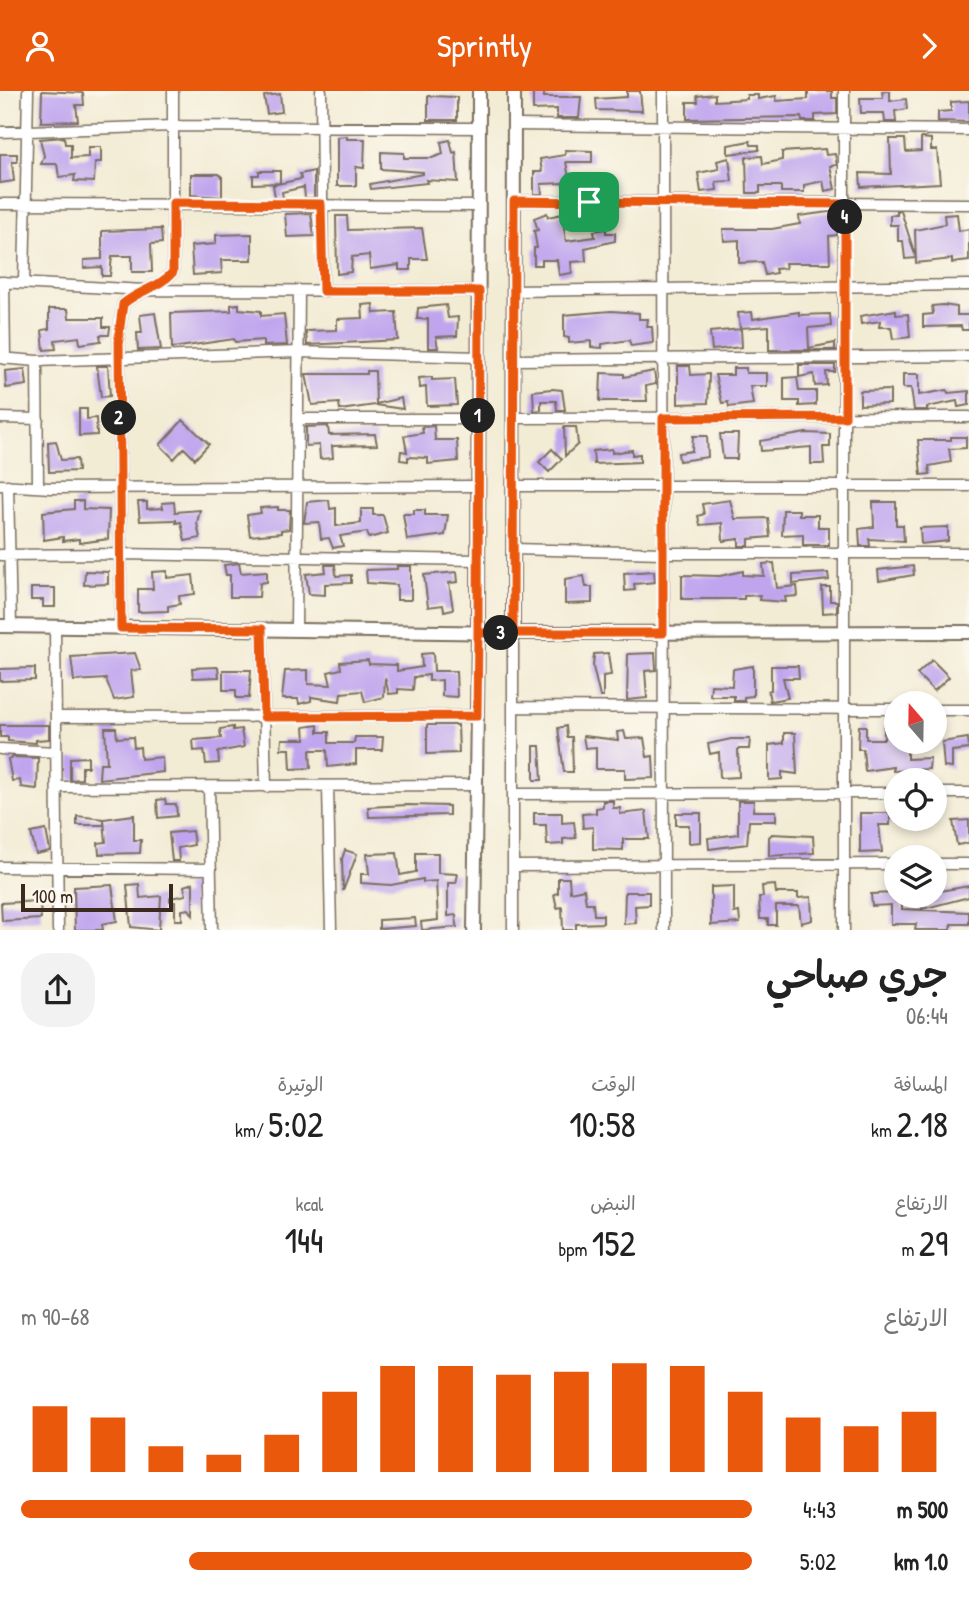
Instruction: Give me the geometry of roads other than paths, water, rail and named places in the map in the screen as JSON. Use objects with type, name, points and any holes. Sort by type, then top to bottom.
[{"type":"street","points":[[24,283],[28,91]]},
{"type":"street","points":[[121,628],[119,358],[123,304],[144,290],[162,284],[173,272],[173,91]]},
{"type":"street","points":[[321,91],[323,291]]},
{"type":"street","points":[[474,930],[478,633],[479,91]]},
{"type":"street","points":[[513,930],[514,91]]},
{"type":"street","points":[[663,91],[664,930]]},
{"type":"street","points":[[844,91],[844,930]]},
{"type":"street","points":[[514,125],[969,129]]},
{"type":"street","points":[[0,132],[173,126],[479,128]]},
{"type":"street","points":[[514,201],[969,204]]},
{"type":"street","points":[[0,204],[479,206]]},
{"type":"street","points":[[478,357],[299,352],[37,361],[3,359],[2,282],[144,290],[479,291]]},
{"type":"street","points":[[514,291],[969,285]]},
{"type":"street","points":[[296,630],[299,291]]},
{"type":"street","points":[[514,360],[969,356]]},
{"type":"street","points":[[37,361],[38,487]]},
{"type":"street","points":[[514,418],[969,417]]},
{"type":"street","points":[[0,418],[38,419]]},
{"type":"street","points":[[298,419],[478,419]]},
{"type":"street","points":[[478,486],[4,485],[6,626],[478,633],[969,632]]},
{"type":"street","points":[[514,486],[969,486]]},
{"type":"street","points":[[514,549],[663,553],[969,553]]},
{"type":"street","points":[[5,555],[478,559]]},
{"type":"street","points":[[55,627],[58,930]]},
{"type":"street","points":[[262,629],[266,787]]},
{"type":"street","points":[[513,707],[884,709]]},
{"type":"street","points":[[947,710],[969,710]]},
{"type":"street","points":[[56,717],[477,716]]},
{"type":"street","points":[[0,749],[56,753]]},
{"type":"street","points":[[57,787],[475,785]]},
{"type":"street","points":[[328,786],[331,930]]},
{"type":"street","points":[[209,787],[212,930]]},
{"type":"street","points":[[513,794],[884,793]]},
{"type":"street","points":[[947,793],[969,793]]},
{"type":"street","points":[[513,866],[884,864]]},
{"type":"street","points":[[947,864],[969,864]]},
{"type":"street","points":[[0,867],[211,869]]}]
